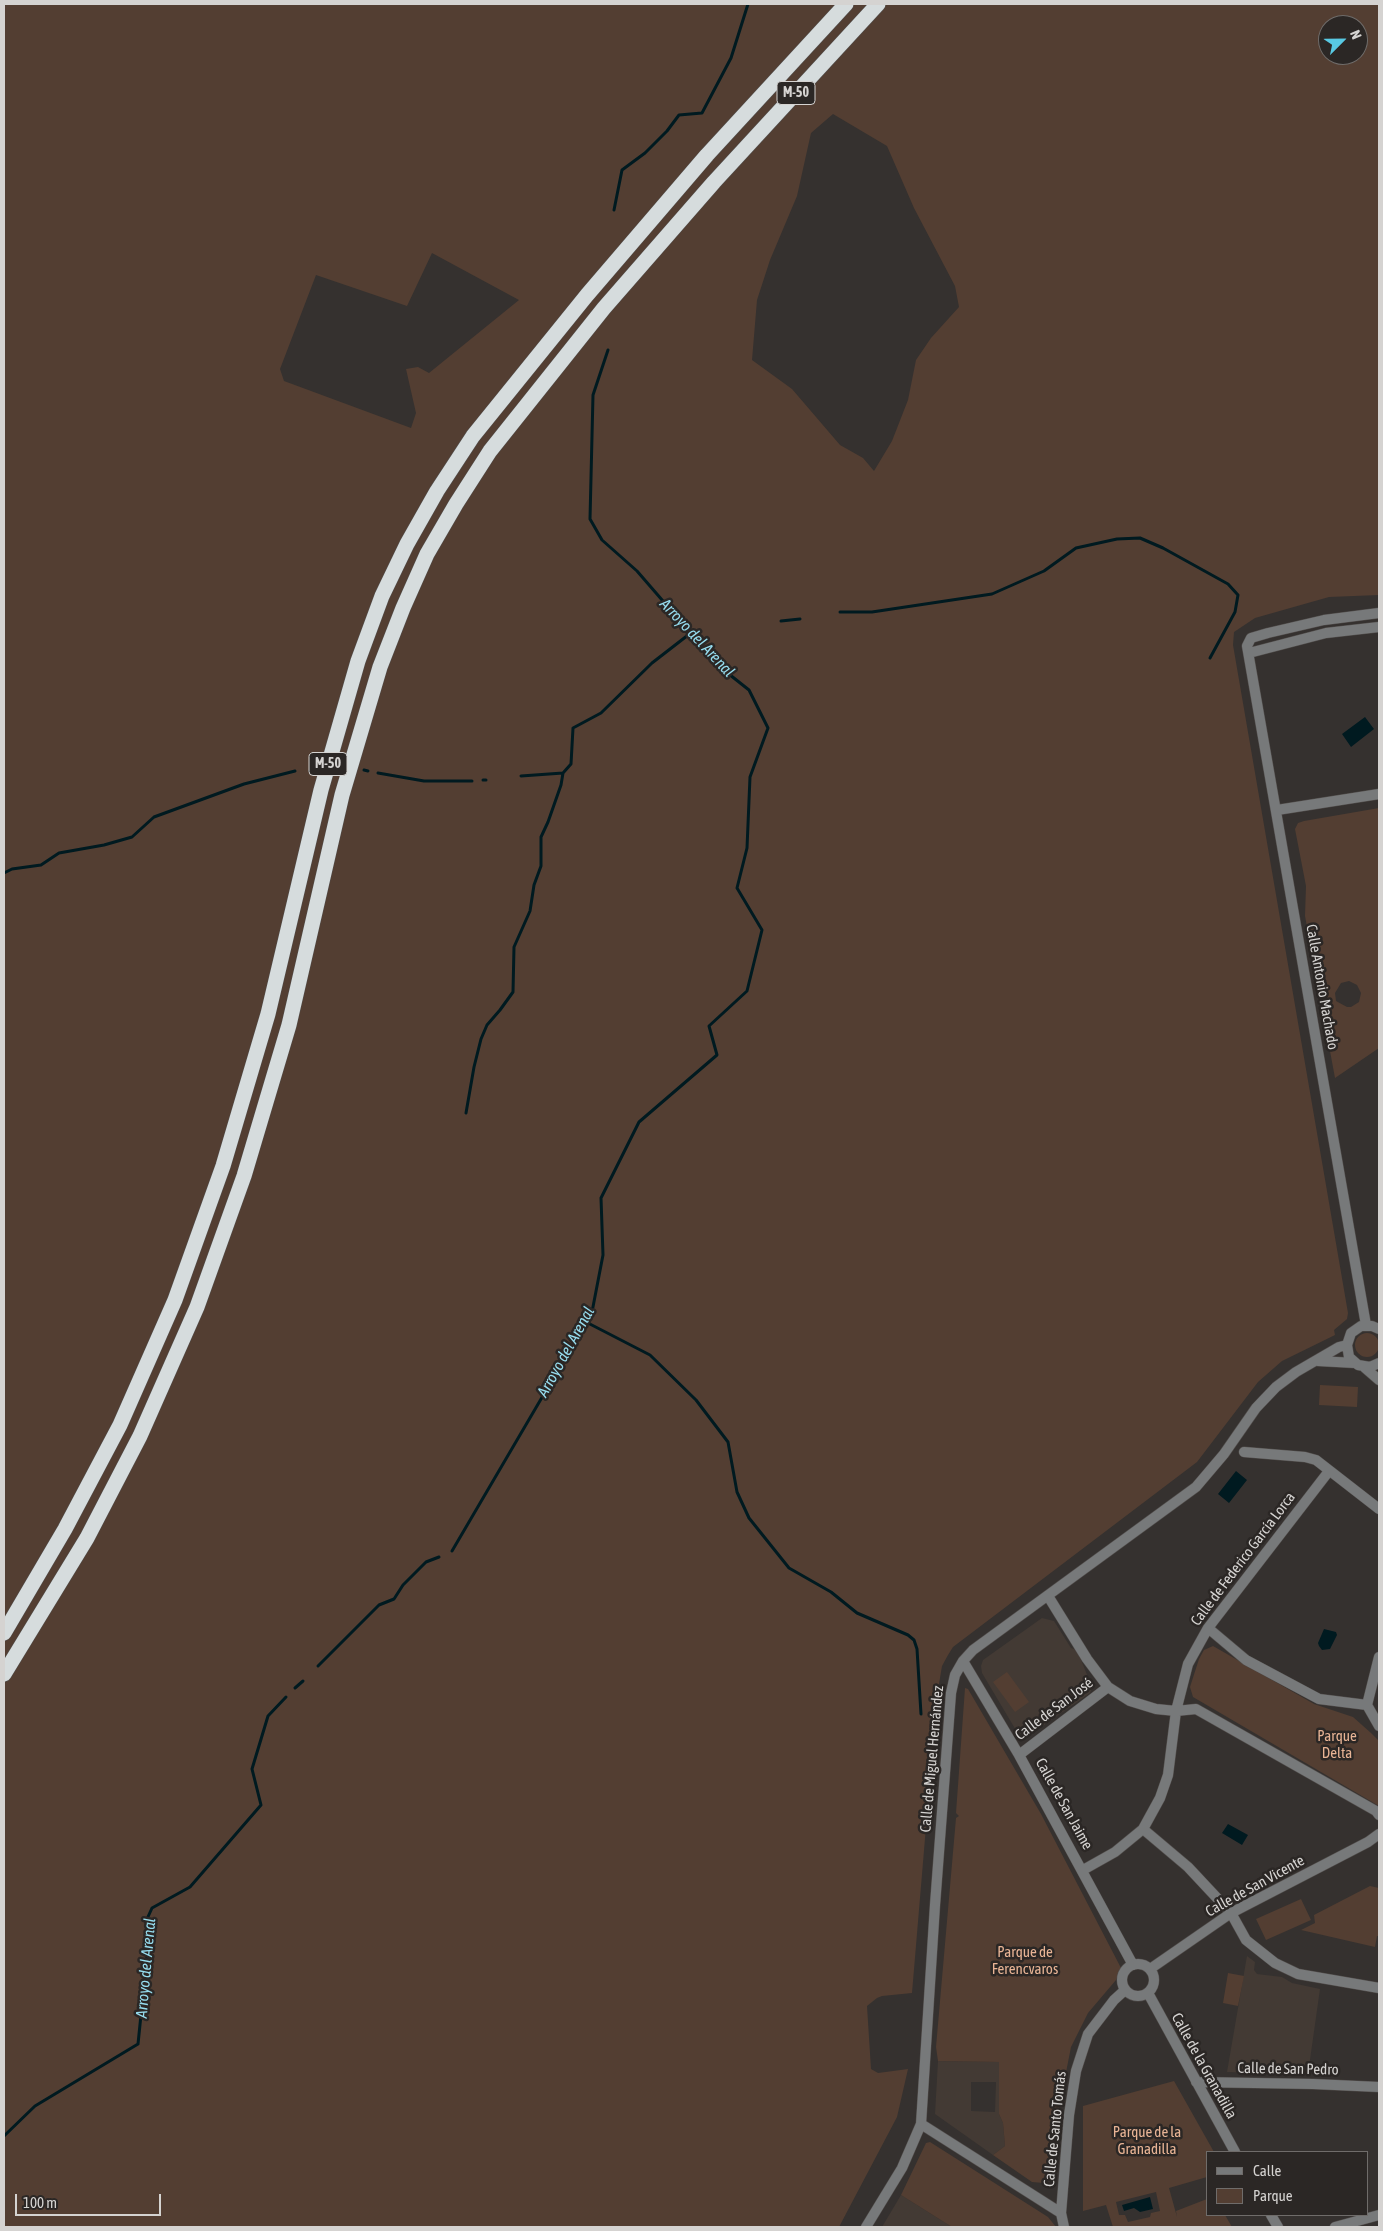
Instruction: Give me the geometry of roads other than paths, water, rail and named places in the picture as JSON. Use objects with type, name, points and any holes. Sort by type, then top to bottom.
[{"type":"highway","name":"M-50","points":[[4,1633],[66,1529],[120,1425],[174,1300],[223,1166],[268,1014],[320,790],[358,661],[382,596],[407,544],[437,492],[473,436],[587,295],[707,155],[846,4]]},
{"type":"highway","name":"M-50","points":[[4,1674],[87,1538],[140,1436],[197,1307],[244,1176],[289,1025],[342,795],[380,667],[427,554],[490,451],[604,308],[714,182],[878,4]]},
{"type":"street","points":[[1379,613],[1324,620],[1253,638],[1249,641],[1249,653],[1326,633],[1379,627]]},
{"type":"street","points":[[1253,638],[1255,646],[1261,649]]},
{"type":"street","name":"Calle Antonio Machado","points":[[1249,653],[1366,1325]]},
{"type":"street","points":[[1277,810],[1379,794]]},
{"type":"street","points":[[1379,1329],[1366,1325],[1356,1329],[1352,1333],[1347,1345],[1350,1357],[1379,1380]]},
{"type":"street","name":"Calle de Miguel Hernández","points":[[866,2227],[902,2168],[921,2124],[951,1693],[955,1675],[963,1661],[974,1650],[1196,1487],[1224,1454],[1256,1408],[1276,1387],[1296,1372],[1318,1361],[1339,1347],[1347,1345]]},
{"type":"street","name":"Calle de Miguel Hernández","points":[[1318,1361],[1360,1365],[1379,1364]]},
{"type":"street","points":[[1244,1452],[1305,1457],[1316,1460],[1379,1508]]},
{"type":"street","name":"Calle de Federico García Lorca","points":[[1083,1870],[1116,1852],[1143,1829],[1160,1798],[1168,1775],[1176,1711],[1188,1664],[1208,1628],[1328,1470]]},
{"type":"street","points":[[1048,1596],[1087,1659],[1108,1687],[1130,1701],[1156,1708],[1176,1711],[1196,1709],[1376,1811],[1379,1815]]},
{"type":"street","points":[[1208,1628],[1246,1660],[1319,1699],[1367,1705]]},
{"type":"street","points":[[1379,1657],[1367,1705],[1379,1726]]},
{"type":"street","name":"Calle de San Jaime","points":[[963,1661],[1019,1755],[1133,1965]]},
{"type":"street","name":"Calle de San José","points":[[1019,1755],[1108,1687]]},
{"type":"street","points":[[1143,1829],[1188,1867],[1231,1913],[1246,1940],[1275,1963],[1298,1974],[1379,1988]]},
{"type":"street","name":"Calle de San Vicente","points":[[1150,1970],[1231,1913],[1368,1842],[1379,1834]]},
{"type":"street","points":[[1133,1965],[1142,1965],[1150,1970],[1154,1984],[1148,1993],[1133,1996],[1125,1990],[1122,1980],[1123,1975],[1133,1965]]},
{"type":"street","name":"Calle de Santo Tomás","points":[[1064,2227],[1061,2213],[1069,2115],[1076,2071],[1088,2034],[1114,2000],[1125,1990]]},
{"type":"street","name":"Calle de la Granadilla","points":[[1148,1993],[1234,2151]]},
{"type":"street","name":"Calle de San Pedro","points":[[1196,2082],[1379,2087]]},
{"type":"street","points":[[921,2124],[1061,2213]]},
{"type":"street","points":[[1335,2227],[1379,2215]]},
{"type":"street","points":[[1272,2216],[1278,2227]]},
{"type":"water","points":[[1365,717],[1374,729],[1351,747],[1342,734]]},
{"type":"water","points":[[1236,1471],[1247,1480],[1229,1503],[1218,1494]]},
{"type":"water","points":[[1324,1629],[1336,1632],[1337,1635],[1330,1649],[1322,1650],[1318,1643]]},
{"type":"water","points":[[1228,1824],[1248,1835],[1242,1845],[1222,1833]]},
{"type":"water","points":[[1150,2197],[1153,2209],[1140,2212],[1134,2208],[1124,2211],[1122,2205]]},
{"type":"waterway","name":"Arroyo del Arenal","points":[[614,210],[622,170],[645,153],[667,131],[679,115],[702,113],[731,58],[748,4]]},
{"type":"waterway","name":"Arroyo del Arenal","points":[[452,1551],[592,1312],[603,1255],[601,1198],[639,1122],[717,1055],[709,1026],[747,991],[762,930],[737,888],[747,848],[750,777],[768,728],[749,690],[720,667],[637,571],[602,540],[590,519],[593,395],[608,350]]},
{"type":"waterway","points":[[840,612],[872,612],[992,594],[1044,571],[1076,548],[1117,539],[1140,538],[1163,548],[1228,584],[1238,595],[1235,612],[1210,658]]},
{"type":"waterway","points":[[781,621],[800,619]]},
{"type":"waterway","points":[[521,776],[563,773],[571,764],[573,728],[601,713],[652,663],[692,632]]},
{"type":"waterway","points":[[364,770],[368,771]]},
{"type":"waterway","points":[[4,873],[12,869],[41,865],[59,853],[104,845],[132,837],[154,817],[244,784],[295,771]]},
{"type":"waterway","points":[[310,771],[315,771]]},
{"type":"waterway","points":[[378,773],[424,781],[472,781]]},
{"type":"waterway","points":[[466,1113],[481,1039],[487,1025],[513,992],[514,947],[530,911],[534,885],[541,866],[541,837],[561,785],[563,773]]},
{"type":"waterway","points":[[586,1322],[650,1355],[696,1400],[728,1442],[737,1492],[749,1518],[789,1568],[831,1592],[857,1613],[908,1635],[914,1640],[917,1649],[921,1714]]},
{"type":"waterway","name":"Arroyo del Arenal","points":[[318,1666],[379,1605],[394,1599],[403,1585],[426,1562],[439,1557]]},
{"type":"waterway","name":"Arroyo del Arenal","points":[[295,1688],[303,1681]]},
{"type":"waterway","name":"Arroyo del Arenal","points":[[4,2136],[35,2106],[138,2044],[149,1937],[147,1919],[152,1908],[190,1887],[261,1805],[252,1769],[268,1716],[286,1697]]},
{"type":"park label","name":"Parque Delta","points":[[1337,1744]]},
{"type":"park label","name":"Parque de Ferencvaros","points":[[1025,1960]]},
{"type":"park label","name":"Parque de la Granadilla","points":[[1147,2140]]}]
